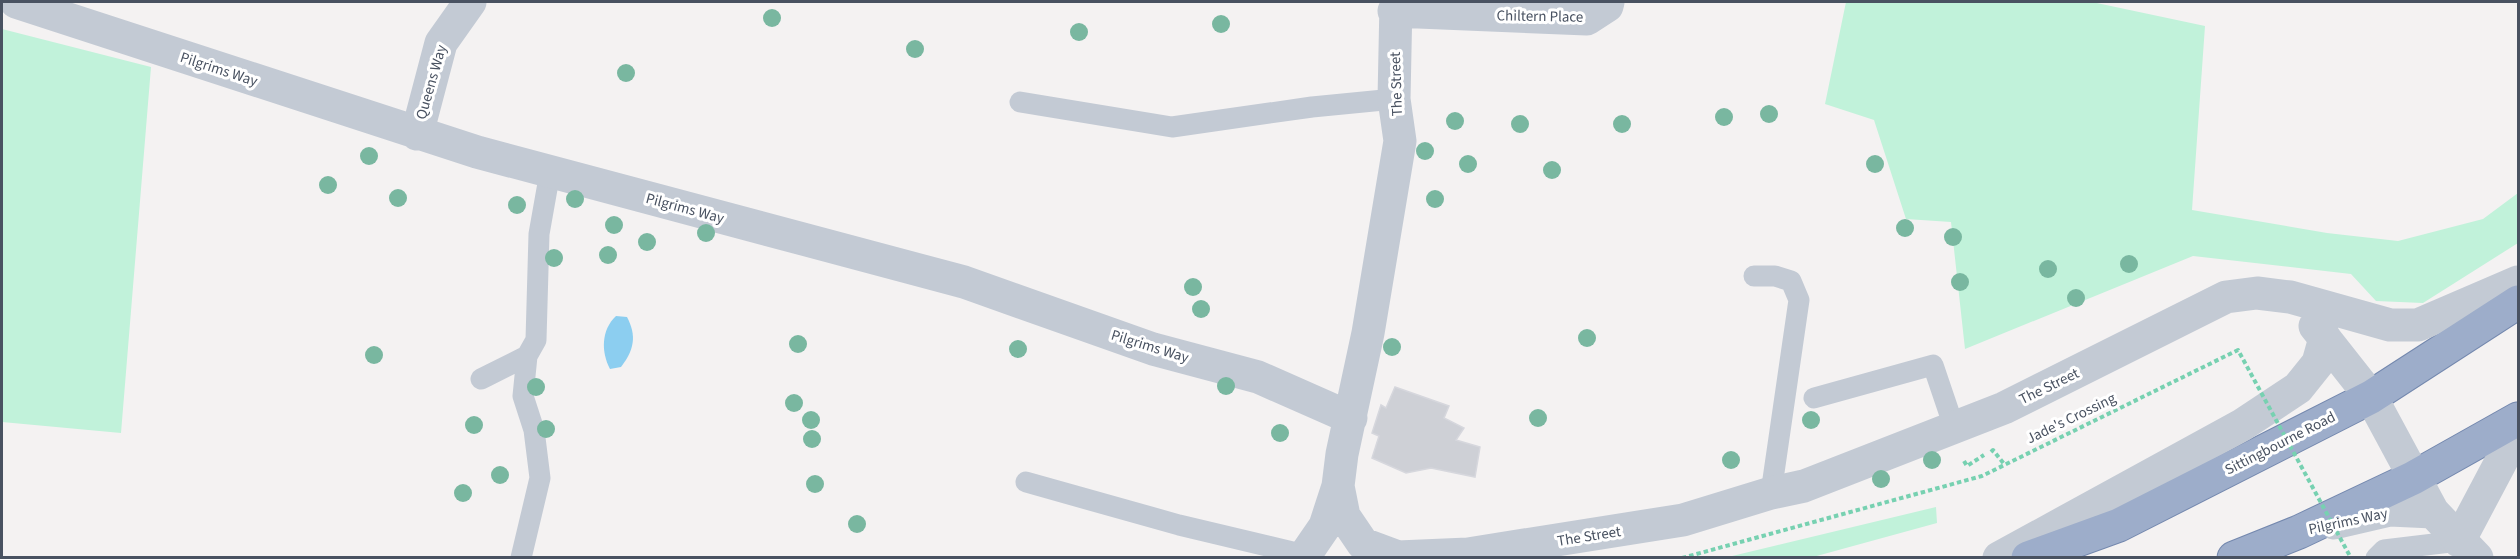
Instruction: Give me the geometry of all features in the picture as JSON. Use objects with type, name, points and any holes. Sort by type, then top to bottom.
[{"type":"highway","name":"Sittingbourne Road","points":[[2028,558],[2119,525],[2371,397],[2518,302]]},
{"type":"highway","points":[[2234,558],[2299,531],[2413,478],[2518,419]]},
{"type":"street","name":"Pilgrims Way","points":[[16,2],[417,134],[550,172],[964,282],[1153,349],[1258,377],[1351,418]]},
{"type":"street","name":"Queens Way","points":[[417,134],[441,43],[470,2]]},
{"type":"street","name":"Chiltern Place","points":[[1395,6],[1587,20],[1607,6],[1608,2]]},
{"type":"street","name":"The Street","points":[[1395,6],[1394,99],[1400,141],[1382,258],[1342,454],[1338,486],[1344,516],[1363,544],[1398,557],[1468,554],[1683,520],[1771,493],[1803,486],[2004,408],[2226,297],[2258,293],[2290,297],[2390,325],[2418,325],[2518,282]]},
{"type":"street","points":[[2290,297],[2371,397],[2433,512],[2468,549],[2504,456],[2518,437]]},
{"type":"street","points":[[1999,558],[2242,425],[2298,388],[2318,363],[2325,339]]},
{"type":"street","points":[[1304,556],[1325,526],[1338,486]]},
{"type":"street","name":"Pilgrims Way","points":[[2299,531],[2390,510],[2433,512]]},
{"type":"lane","points":[[1020,102],[1172,127],[1312,107],[1394,99]]},
{"type":"lane","points":[[521,558],[540,478],[534,430],[523,396],[527,356],[536,340],[539,234],[550,172]]},
{"type":"lane","points":[[1754,276],[1775,276],[1791,281],[1799,300],[1771,493]]},
{"type":"lane","points":[[481,379],[527,356]]},
{"type":"lane","points":[[1814,398],[1933,365],[1954,427]]},
{"type":"lane","points":[[1026,482],[1179,525],[1304,556]]},
{"type":"lane","points":[[2376,558],[2384,550],[2468,549]]},
{"type":"path","name":"Jade's Crossing","points":[[1682,558],[1982,476],[2238,350],[2351,558]]},
{"type":"path","points":[[1993,450],[2004,464]]},
{"type":"green space","points":[[1846,2],[2092,2],[2205,26],[2192,210],[2327,233],[2398,241],[2483,219],[2518,193],[2518,243],[2423,303],[2376,301],[2351,274],[2193,256],[1965,349],[1951,222],[1906,219],[1874,120],[1825,104]]},
{"type":"green space","points":[[2,29],[151,67],[121,433],[2,422]]},
{"type":"green space","points":[[1936,507],[1937,523],[1813,557],[1728,557]]},
{"type":"water","points":[[616,316],[627,317],[632,330],[633,343],[621,367],[610,369],[605,356],[604,341],[607,328]]},
{"type":"building","points":[[1395,387],[1449,406],[1444,418],[1464,428],[1456,440],[1480,447],[1475,477],[1431,468],[1406,473],[1372,458],[1379,436],[1372,433],[1381,405],[1386,408]]}]
